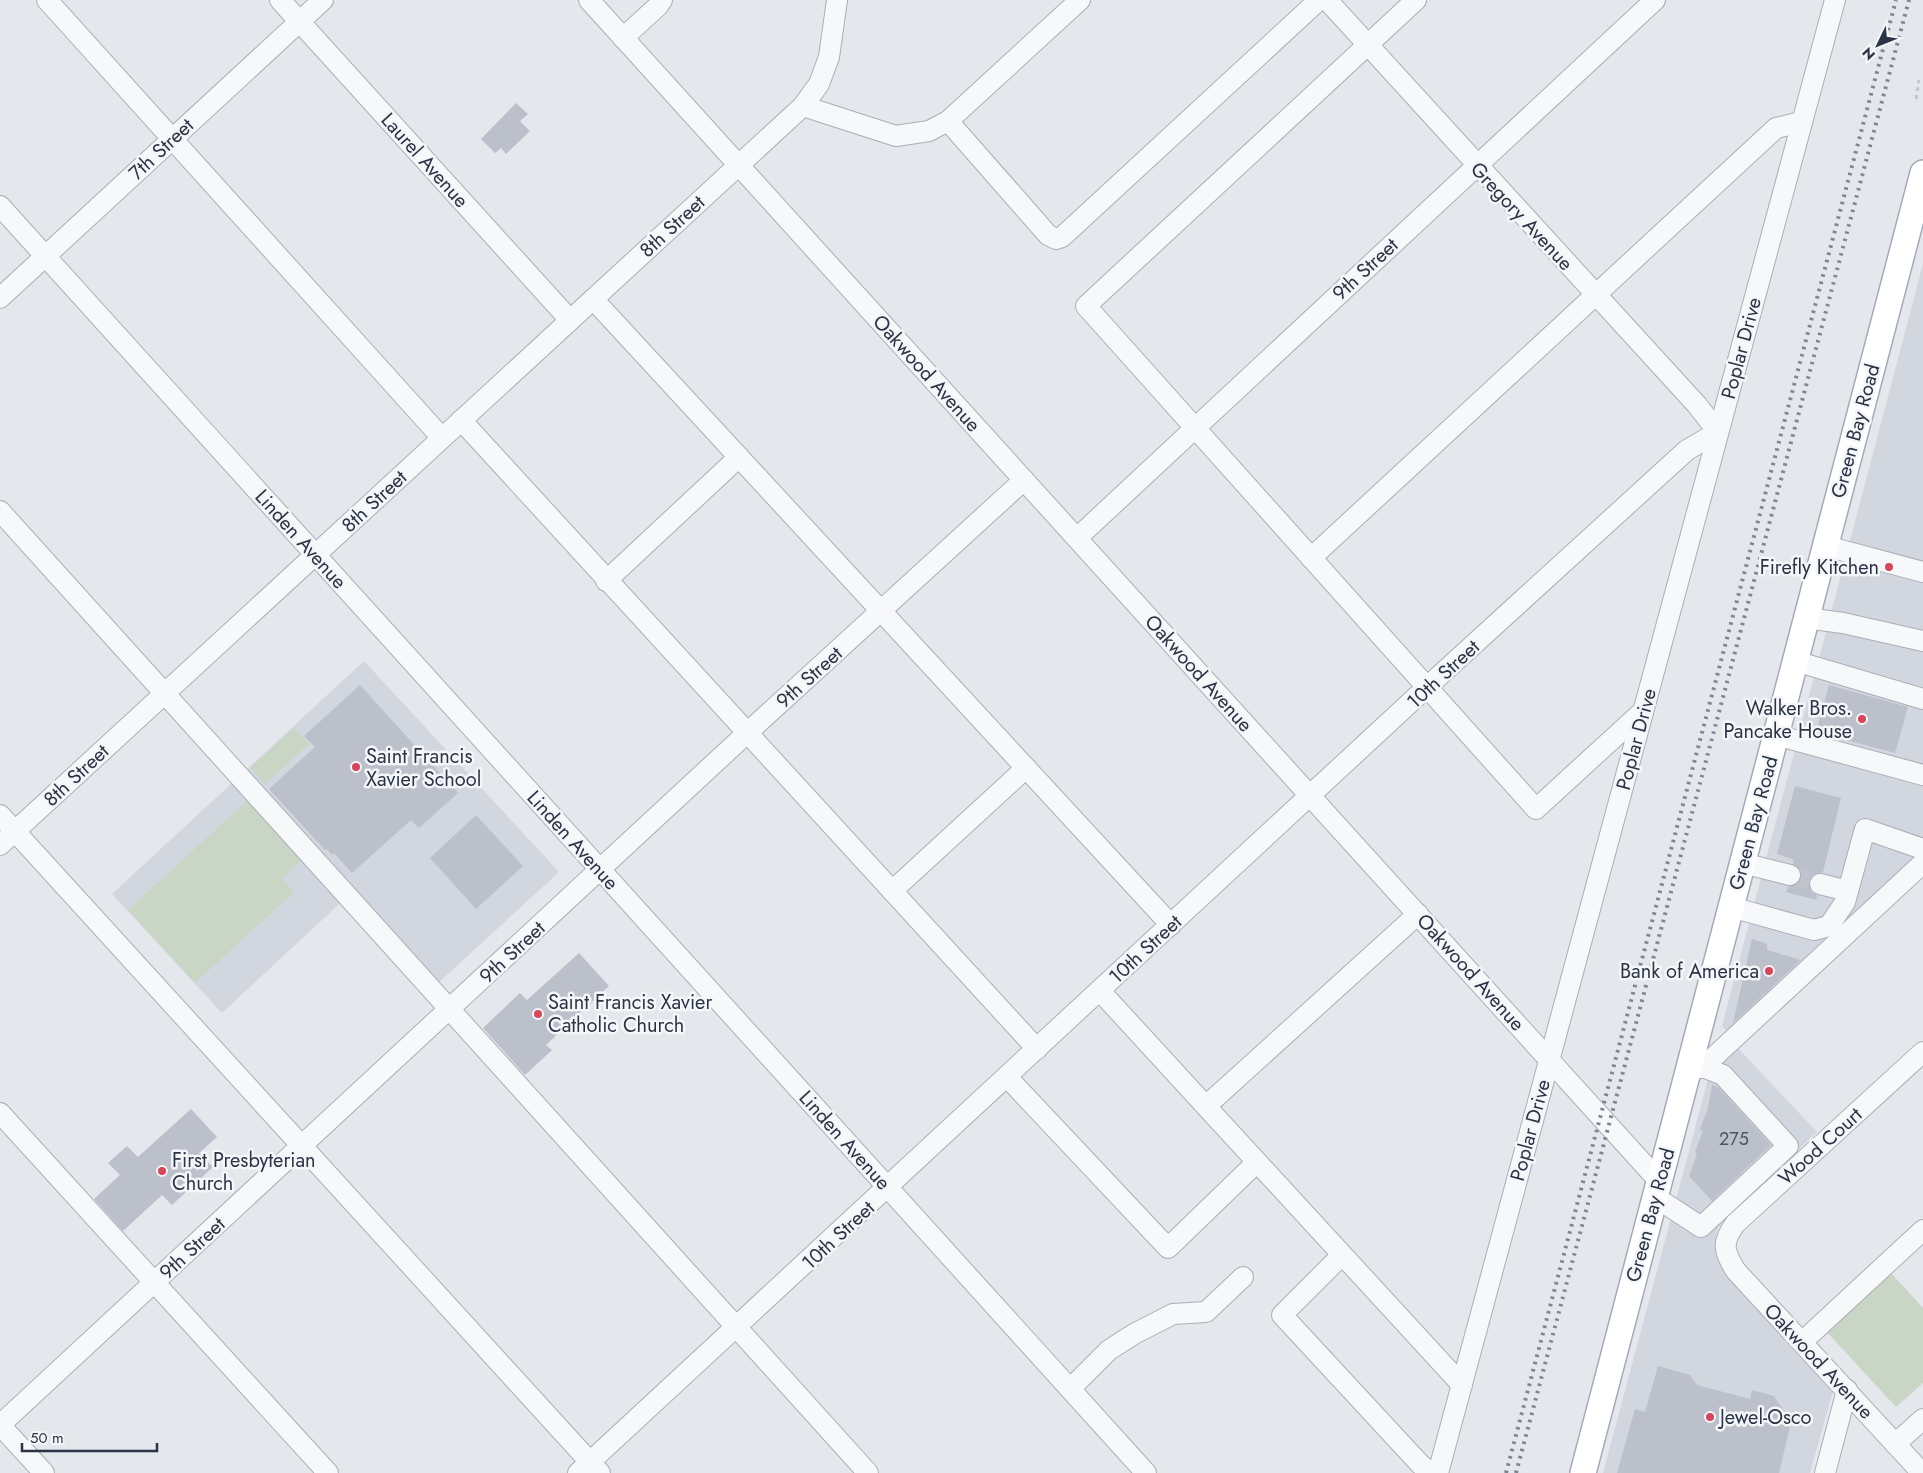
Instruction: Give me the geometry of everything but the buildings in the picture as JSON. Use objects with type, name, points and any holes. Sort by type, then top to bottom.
[{"type":"main road","name":"Green Bay Road","points":[[1583,1473],[1657,1189],[1695,1069],[1742,863],[1923,173]]},
{"type":"street","points":[[47,0],[442,438]]},
{"type":"street","name":"Laurel Avenue","points":[[280,0],[570,320]]},
{"type":"street","name":"7th Street","points":[[0,298],[323,0]]},
{"type":"street","name":"Oakwood Avenue","points":[[589,0],[623,38],[743,161],[1024,480],[1549,1060],[1657,1189],[1701,1227],[1788,1146],[1723,1075],[1695,1069]]},
{"type":"street","points":[[623,38],[658,6],[662,0]]},
{"type":"street","name":"8th Street","points":[[0,845],[803,106],[819,84],[829,58],[837,0]]},
{"type":"street","points":[[803,106],[896,136],[929,131],[948,121],[1080,0]]},
{"type":"street","points":[[948,121],[1048,235],[1056,239],[1062,237],[1319,0]]},
{"type":"street","name":"Gregory Avenue","points":[[1327,0],[1476,166],[1697,405],[1718,432]]},
{"type":"street","points":[[1416,0],[1086,306],[1536,809],[1643,711]]},
{"type":"street","name":"9th Street","points":[[1077,538],[1655,0]]},
{"type":"street","name":"Poplar Drive","points":[[1438,1473],[1832,2]]},
{"type":"street","points":[[1311,558],[1594,294],[1776,128],[1801,122]]},
{"type":"street","name":"Linden Avenue","points":[[0,206],[1146,1473]]},
{"type":"street","points":[[593,299],[1171,926]]},
{"type":"street","points":[[461,420],[606,581],[1037,1048]]},
{"type":"street","name":"10th Street","points":[[589,1469],[737,1327],[1427,687],[1687,450],[1718,432]]},
{"type":"street","points":[[606,581],[739,457]]},
{"type":"street","name":"9th Street","points":[[0,1425],[747,733],[1024,480]]},
{"type":"street","points":[[0,510],[868,1473]]},
{"type":"street","points":[[1826,546],[1923,572]]},
{"type":"street","points":[[1806,618],[1843,623],[1923,641]]},
{"type":"street","points":[[1795,661],[1923,699]]},
{"type":"street","points":[[1776,735],[1923,775]]},
{"type":"street","points":[[892,891],[1026,768]]},
{"type":"street","points":[[0,815],[589,1469]]},
{"type":"street","points":[[1731,907],[1814,930],[1829,926],[1845,902],[1865,829],[1920,846],[1923,849]]},
{"type":"street","points":[[1742,863],[1790,875]]},
{"type":"street","points":[[1695,1069],[1923,863]]},
{"type":"street","points":[[1820,884],[1848,891]]},
{"type":"street","points":[[1206,1106],[1418,914]]},
{"type":"street","points":[[1100,991],[1462,1386]]},
{"type":"street","name":"Wood Court","points":[[1725,1245],[1727,1234],[1735,1224],[1923,1052]]},
{"type":"street","points":[[1006,1077],[1168,1248],[1257,1162]]},
{"type":"street","points":[[0,1113],[328,1473]]},
{"type":"street","points":[[1802,1342],[1923,1230]]},
{"type":"street","name":"Oakwood Avenue","points":[[1725,1245],[1728,1258],[1736,1271],[1922,1473]]},
{"type":"street","points":[[1342,1255],[1282,1315],[1420,1464],[1431,1473]]},
{"type":"street","points":[[1070,1389],[1110,1350],[1134,1334],[1173,1314],[1206,1312],[1243,1277]]},
{"type":"street","points":[[1825,1473],[1847,1390]]},
{"type":"street","points":[[1895,1444],[1923,1419]]},
{"type":"street","points":[[0,1425],[44,1473]]},
{"type":"path","points":[[1916,99],[1919,80]]},
{"type":"shaded area","points":[[1923,264],[1923,851],[1727,1032],[1722,1026]]},
{"type":"shaded area","name":"Saint Francis Xavier School","points":[[364,661],[559,872],[436,985],[351,893],[222,1013],[112,894]]},
{"type":"shaded area","points":[[1737,1047],[1817,1132],[1727,1216],[1718,1228],[1715,1243],[1716,1255],[1723,1268],[1833,1391],[1810,1473],[1603,1473],[1710,1072]]},
{"type":"green space","points":[[294,728],[309,744],[265,784],[250,768]]},
{"type":"green space","points":[[247,801],[301,860],[282,879],[294,892],[195,983],[128,910]]},
{"type":"green space","points":[[1890,1272],[1923,1308],[1923,1383],[1896,1407],[1825,1330]]},
{"type":"tunnel","points":[[1790,875],[1820,884]]},
{"type":"railway","points":[[1506,1473],[1896,0]]},
{"type":"railway","points":[[1516,1473],[1909,0]]},
{"type":"place","name":"Firefly Kitchen","points":[[1889,567]]},
{"type":"place","name":"Walker Bros. Pancake House","points":[[1862,719]]},
{"type":"place","name":"Saint Francis Xavier School","points":[[356,767]]},
{"type":"place","name":"Bank of America","points":[[1769,971]]},
{"type":"place","name":"Saint Francis Xavier Catholic Church","points":[[538,1014]]},
{"type":"place","name":"First Presbyterian Church","points":[[162,1171]]},
{"type":"place","name":"Jewel-Osco","points":[[1710,1417]]}]
